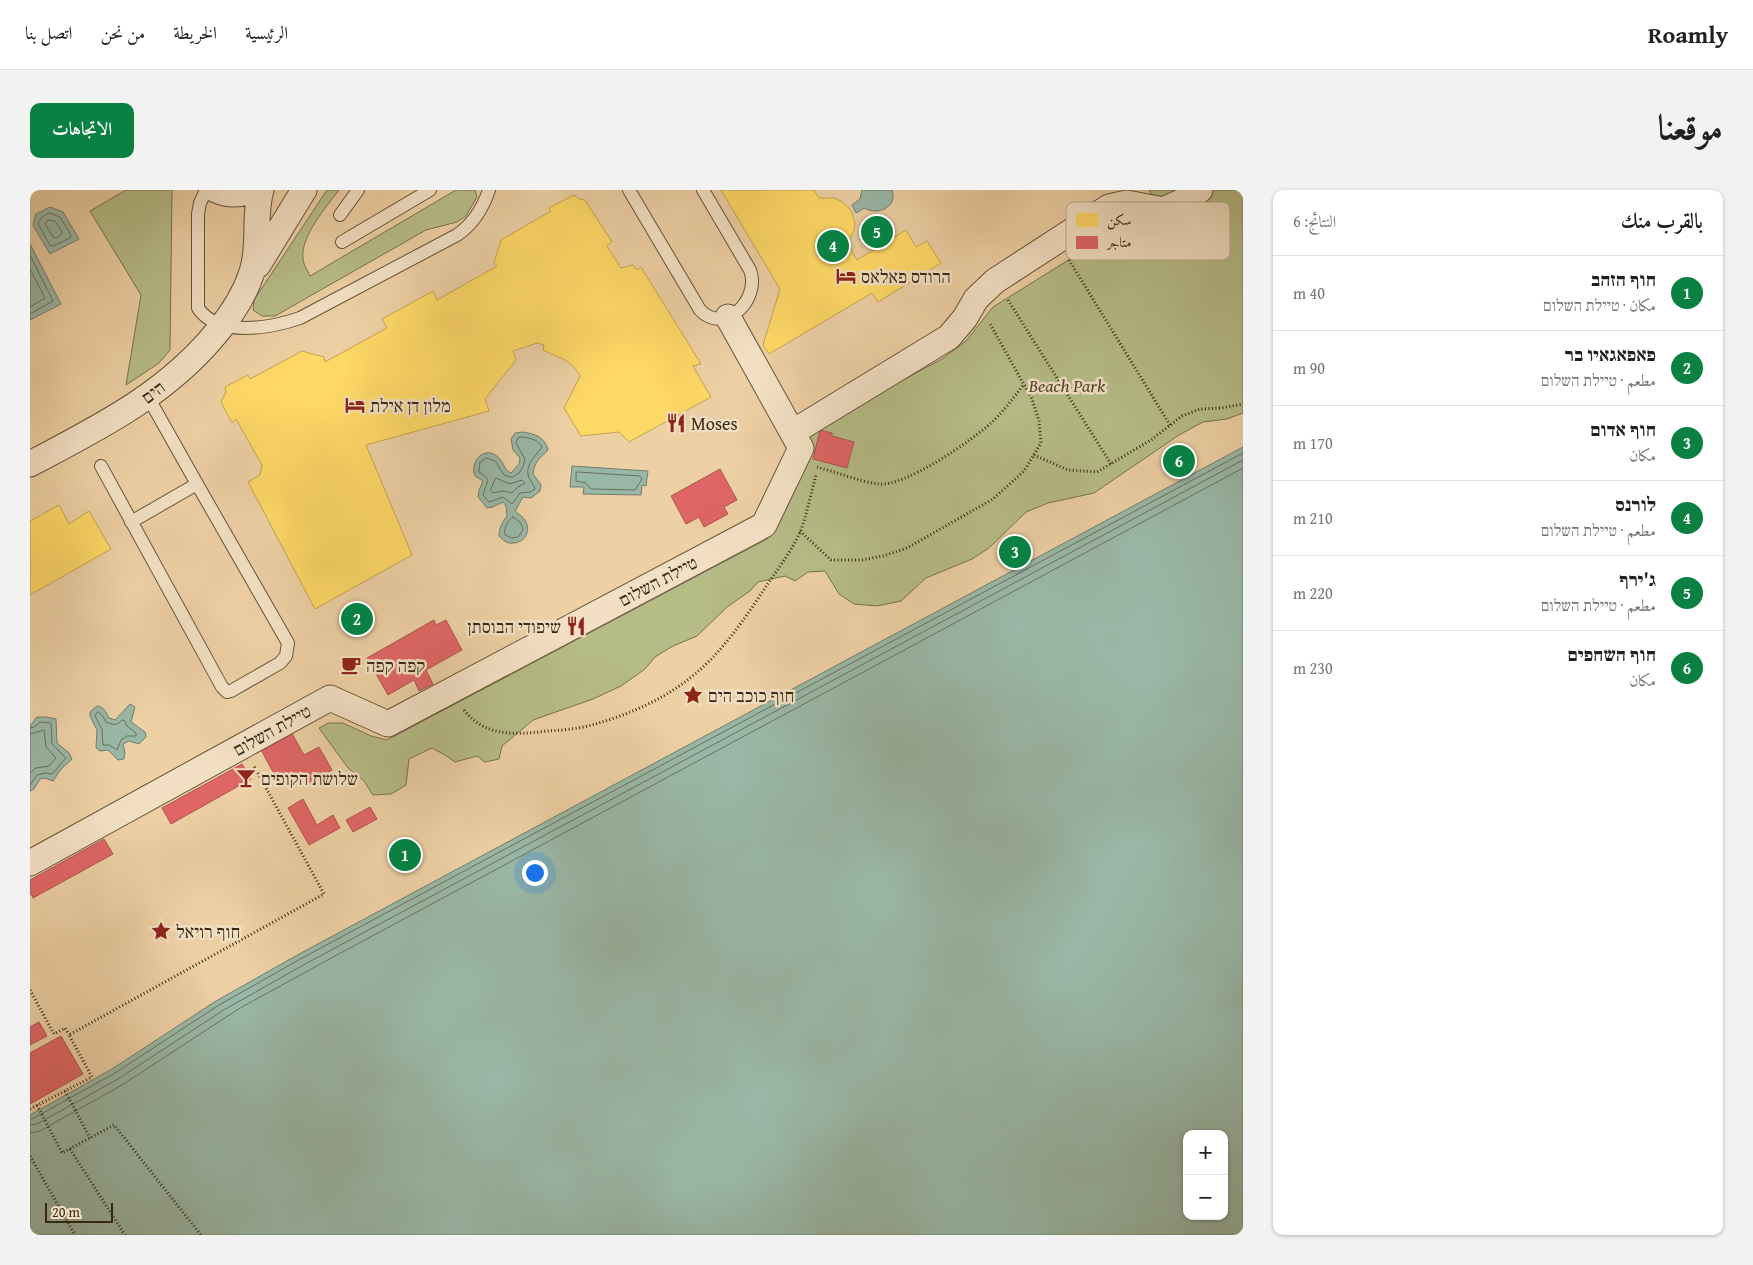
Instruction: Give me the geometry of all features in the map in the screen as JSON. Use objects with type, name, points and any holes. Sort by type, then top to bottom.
[{"type":"street","points":[[216,190],[232,194],[246,193],[253,190]]},
{"type":"street","name":"הים","points":[[30,464],[120,415],[148,397],[188,364],[222,326],[241,297],[252,272],[258,247],[257,206],[261,190]]},
{"type":"street","name":"הים","points":[[246,286],[304,190]]},
{"type":"street","points":[[1181,202],[1200,190]]},
{"type":"street","points":[[728,317],[793,432],[949,337],[965,318],[976,299],[996,281],[1066,235]]},
{"type":"street","name":"טיילת השלום","points":[[30,863],[330,698],[388,724],[764,525],[801,448],[793,432]]},
{"type":"lane","points":[[206,190],[200,203],[198,214],[198,308],[202,314],[222,326],[248,328],[281,325],[300,318],[462,232],[475,219],[482,208],[489,190]]},
{"type":"lane","points":[[340,216],[358,190]]},
{"type":"lane","points":[[342,242],[414,194],[430,190]]},
{"type":"lane","points":[[629,190],[700,310],[707,316],[715,319],[728,317],[738,311],[748,299],[752,290],[752,276],[703,190]]},
{"type":"lane","points":[[101,466],[222,687],[227,692],[231,692],[280,663],[286,656],[288,643],[148,397]]},
{"type":"lane","points":[[132,522],[197,484]]},
{"type":"path","points":[[1057,241],[1066,256]]},
{"type":"path","points":[[1069,260],[1170,424]]},
{"type":"path","points":[[996,281],[1111,465]]},
{"type":"path","points":[[800,531],[831,560],[862,560],[882,556],[907,548],[993,499],[1024,471],[1041,443],[1039,421],[1032,399],[976,299]]},
{"type":"path","points":[[794,462],[881,485],[899,480],[939,462],[992,422],[1011,402],[1024,384]]},
{"type":"path","points":[[1034,455],[1068,470],[1097,472],[1151,440],[1182,416],[1200,409],[1243,404]]},
{"type":"path","points":[[450,691],[470,718],[480,726],[496,732],[527,733],[594,725],[656,700],[690,678],[726,644],[761,595],[800,531],[818,468]]},
{"type":"path","points":[[68,1035],[324,894],[243,746]]},
{"type":"path","points":[[30,990],[54,1034],[65,1028],[92,1077],[30,1109]]},
{"type":"path","points":[[65,1091],[90,1138]]},
{"type":"path","points":[[37,1106],[62,1153],[114,1125],[201,1235]]},
{"type":"path","points":[[70,1149],[125,1235]]},
{"type":"path","points":[[30,1156],[74,1235]]},
{"type":"green space","points":[[126,190],[172,190],[170,350],[159,363],[126,385],[141,295],[90,211]]},
{"type":"green space","points":[[327,190],[339,190],[315,222],[306,241],[303,250],[303,260],[310,276],[456,190],[475,190],[477,197],[466,216],[457,222],[426,230],[275,316],[262,316],[253,310],[254,300]]},
{"type":"green space","name":"Beach Park","points":[[1149,190],[1243,190],[1243,413],[1227,419],[1203,422],[1179,435],[1094,493],[1048,503],[1026,512],[989,548],[972,559],[926,578],[901,601],[877,606],[854,604],[839,594],[825,571],[808,572],[795,581],[785,576],[758,582],[750,591],[727,607],[697,636],[673,646],[655,657],[645,669],[621,686],[593,699],[533,720],[502,746],[499,759],[485,762],[477,756],[455,762],[432,748],[409,759],[406,785],[391,794],[373,795],[364,781],[348,768],[319,728],[329,723],[343,723],[371,736],[387,740],[767,539],[810,430],[942,359],[966,341],[993,307],[1068,260],[1230,260],[1230,202],[1157,202]]},
{"type":"water","points":[[862,190],[892,190],[892,201],[886,208],[881,210],[875,211],[864,208],[856,213],[852,205],[860,199]]},
{"type":"water","points":[[50,207],[63,212],[79,239],[50,254],[33,225],[36,214]]},
{"type":"water","points":[[30,244],[61,304],[30,320]]},
{"type":"water","points":[[523,432],[542,439],[548,450],[538,460],[533,474],[541,485],[540,491],[531,498],[523,497],[515,511],[525,520],[528,530],[526,536],[517,543],[511,543],[499,536],[501,526],[507,516],[506,506],[503,502],[487,508],[478,497],[483,481],[475,476],[474,465],[479,456],[488,453],[493,454],[500,459],[506,470],[511,473],[519,464],[520,458],[513,450],[511,439],[515,433]]},
{"type":"water","points":[[1243,447],[1243,1235],[30,1235],[30,1115],[112,1069],[216,1001],[301,953]]},
{"type":"water","points":[[572,466],[648,471],[646,486],[642,485],[641,495],[583,494],[584,487],[570,487]]},
{"type":"water","points":[[130,704],[135,707],[131,722],[145,732],[146,737],[139,744],[129,741],[123,744],[124,759],[118,760],[108,750],[100,751],[96,748],[97,730],[90,712],[97,706],[101,707],[109,718],[115,720]]},
{"type":"water","points":[[37,717],[56,719],[57,743],[69,753],[72,759],[53,781],[45,778],[40,779],[34,789],[30,791],[30,726]]},
{"type":"building: سكن","name":"הרודס פאלאס","points":[[721,190],[814,190],[819,198],[834,198],[841,201],[851,210],[855,223],[848,244],[857,260],[906,230],[916,247],[927,241],[941,263],[878,302],[872,293],[769,354],[763,345],[780,289]]},
{"type":"building: سكن","name":"מלון דן אילת","points":[[574,195],[579,199],[585,200],[612,242],[607,246],[621,268],[633,265],[637,270],[641,267],[701,364],[693,366],[711,397],[629,442],[619,432],[581,436],[564,408],[580,376],[574,367],[565,360],[543,350],[544,345],[537,343],[513,351],[516,360],[485,399],[489,411],[366,445],[412,555],[315,609],[248,482],[260,475],[262,465],[236,419],[232,423],[221,402],[226,392],[225,387],[248,375],[250,379],[302,351],[324,357],[325,362],[387,328],[382,319],[433,291],[437,300],[497,266],[494,263],[501,240],[551,211],[549,208]]},
{"type":"building: سكن","points":[[59,505],[69,524],[89,511],[111,549],[30,595],[30,521]]},
{"type":"building: متاجر","points":[[820,430],[832,433],[832,436],[854,442],[847,468],[813,459]]},
{"type":"building: متاجر","points":[[720,469],[737,500],[724,507],[728,514],[704,527],[699,517],[686,524],[671,496]]},
{"type":"building: متاجر","points":[[434,620],[436,625],[446,620],[462,650],[426,670],[433,684],[419,691],[414,680],[388,695],[367,658]]},
{"type":"building: متاجر","points":[[290,730],[304,755],[319,747],[332,770],[309,783],[305,774],[281,787],[259,746]]},
{"type":"building: متاجر","points":[[242,764],[251,779],[171,824],[162,808]]},
{"type":"building: متاجر","points":[[303,799],[317,825],[333,815],[340,828],[309,845],[288,808]]},
{"type":"building: متاجر","points":[[370,807],[377,819],[353,832],[346,820]]},
{"type":"building: متاجر","points":[[104,839],[113,854],[33,898],[30,892],[30,880]]},
{"type":"building: متاجر","points":[[39,1022],[47,1036],[30,1045],[30,1027]]},
{"type":"building: متاجر","points":[[61,1036],[83,1074],[30,1104],[30,1053]]},
{"type":"place","name":"ג'ירף","points":[[877,232]]},
{"type":"place","name":"לורנס","points":[[833,246]]},
{"type":"place","name":"הרודס פאלאס","points":[[846,276]]},
{"type":"place","name":"מלון דן אילת","points":[[355,405]]},
{"type":"place","name":"Moses","points":[[676,423]]},
{"type":"place","name":"חוף השחפים","points":[[1179,461]]},
{"type":"place","name":"חוף אדום","points":[[1015,552]]},
{"type":"place","name":"פאפאגאיו בר","points":[[357,619]]},
{"type":"place","name":"שיפודי הבוסתן","points":[[576,626]]},
{"type":"place","name":"קפה קפה","points":[[351,665]]},
{"type":"place","name":"חוף כוכב הים","points":[[693,695]]},
{"type":"place","name":"שלושת הקופים","points":[[246,778]]},
{"type":"place","name":"חוף הזהב","points":[[405,855]]},
{"type":"place","name":"חוף רויאל","points":[[161,931]]}]
